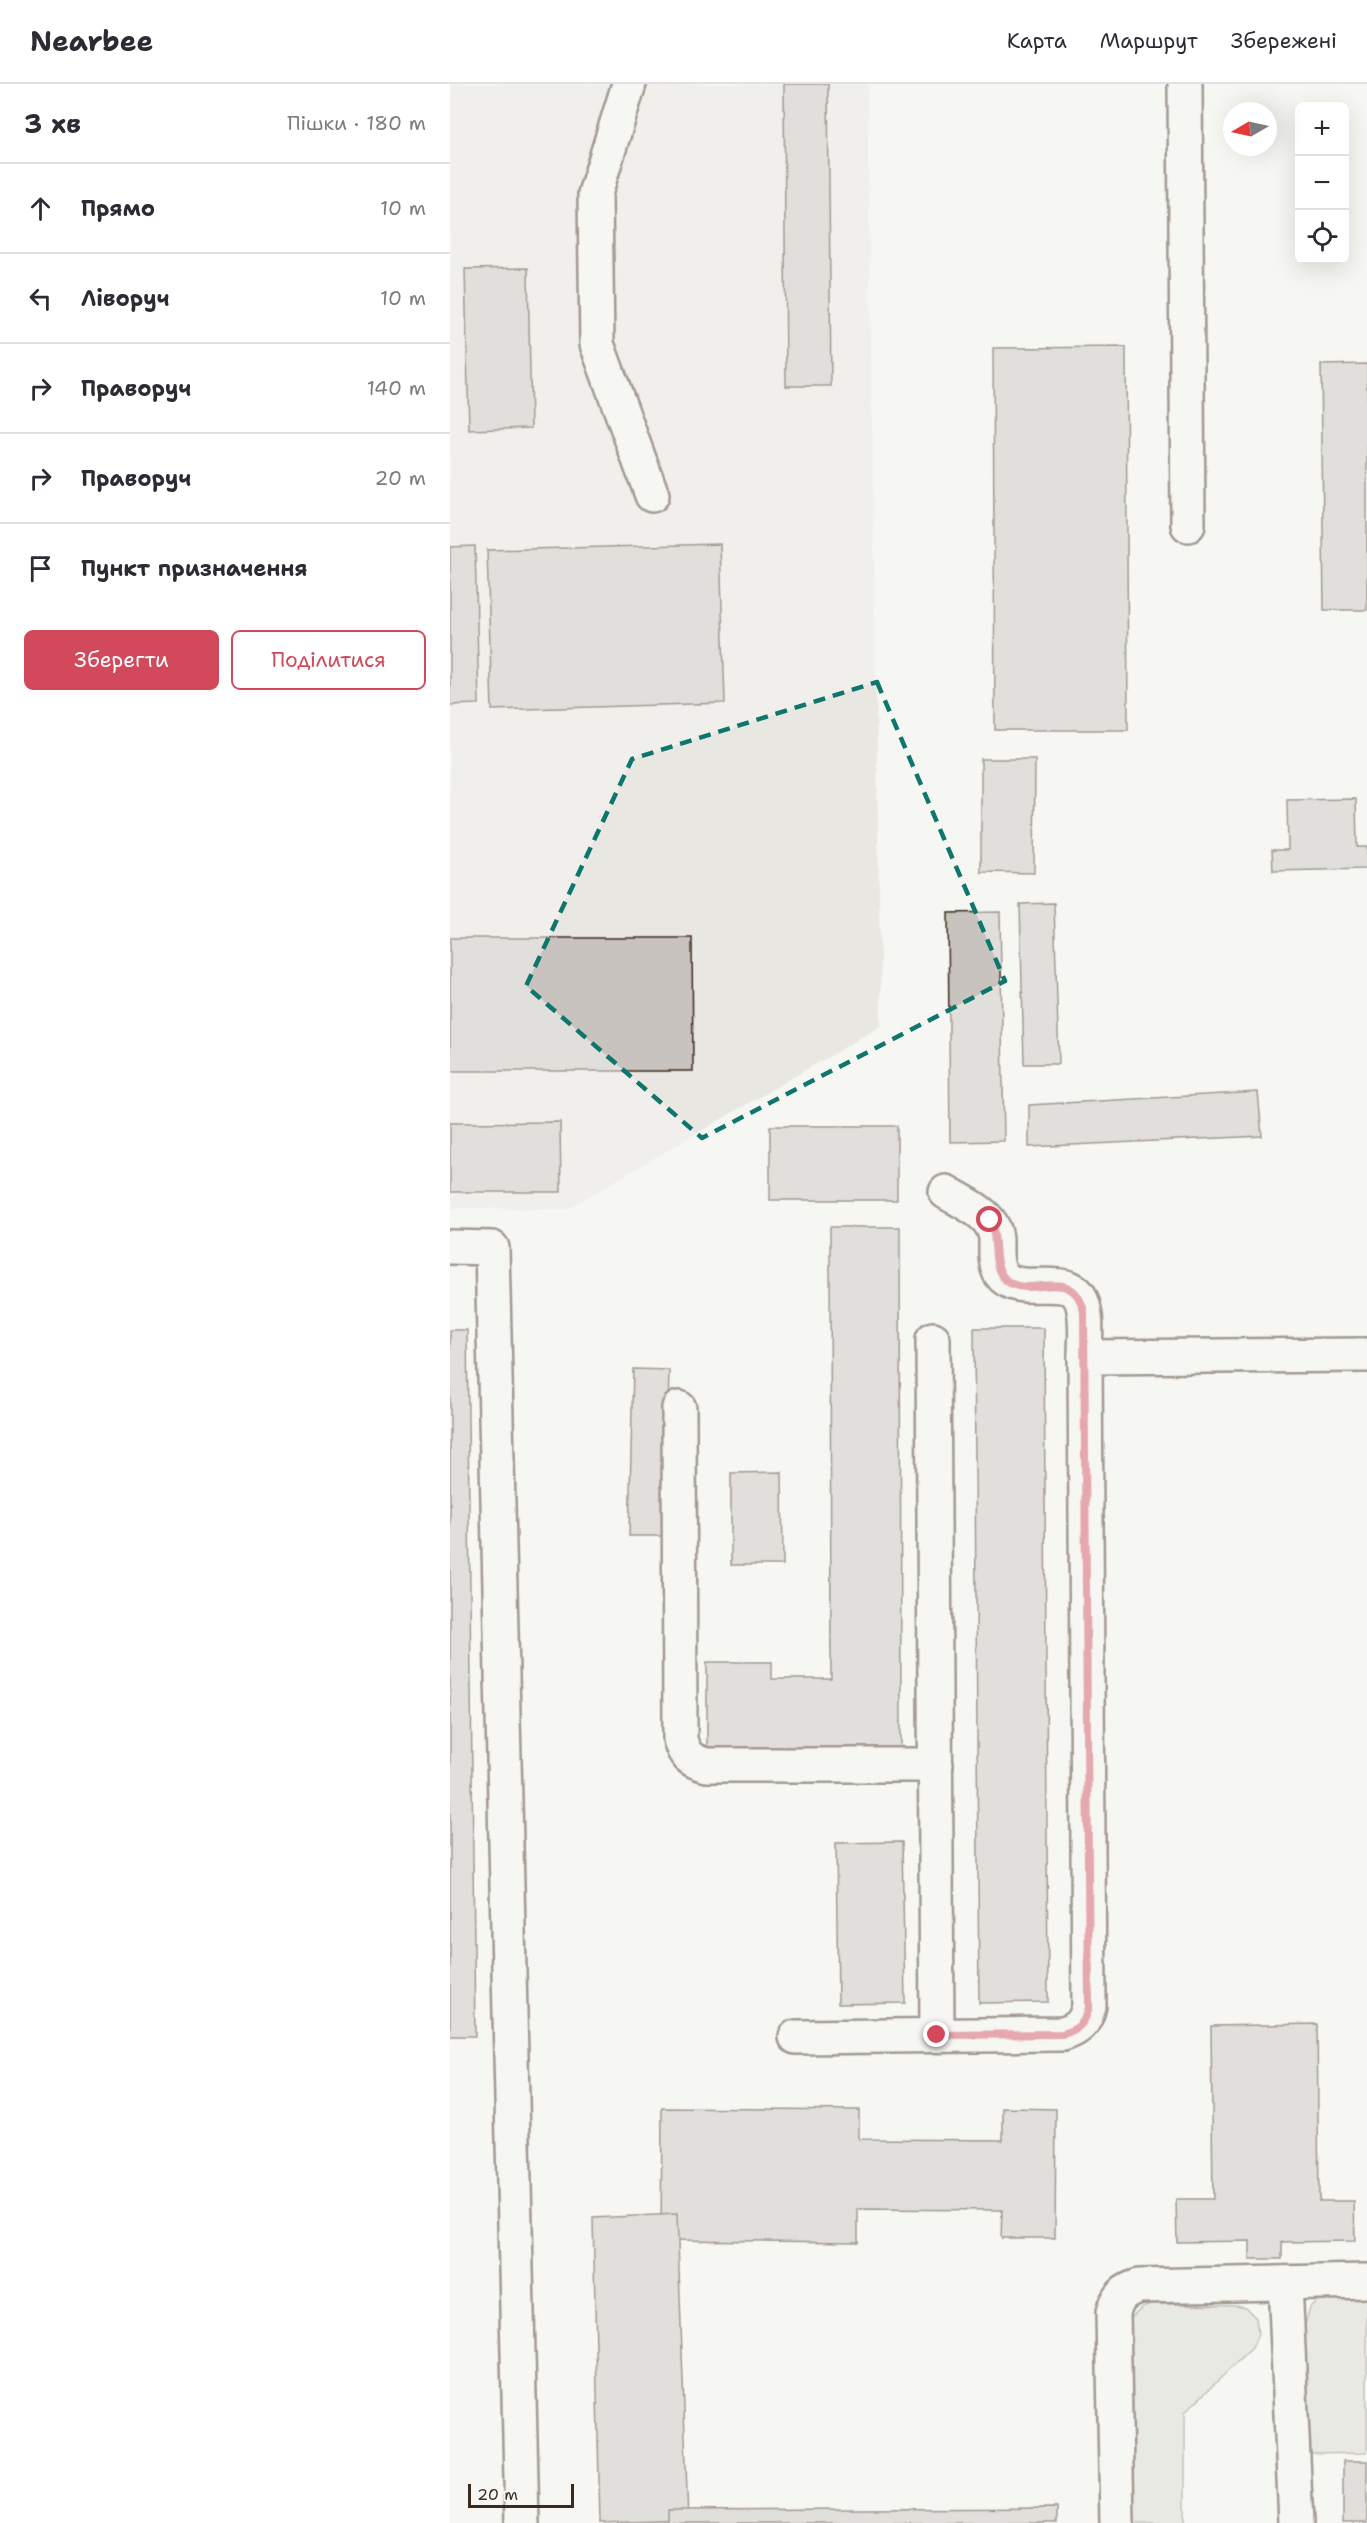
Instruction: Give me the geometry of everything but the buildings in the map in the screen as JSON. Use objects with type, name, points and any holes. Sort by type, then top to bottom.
[{"type":"lane","points":[[628,84],[596,194],[597,344],[652,495]]},
{"type":"lane","points":[[1185,84],[1188,525]]},
{"type":"lane","points":[[796,2037],[1063,2034],[1076,2030],[1086,2020],[1089,2007],[1084,1312],[1081,1298],[1071,1289],[1058,1286],[1023,1286],[1009,1282],[1000,1273],[996,1259],[996,1237],[990,1220],[946,1192]]},
{"type":"lane","points":[[450,1247],[492,1248],[522,2523]]},
{"type":"lane","points":[[933,1339],[937,2035]]},
{"type":"lane","points":[[1085,1357],[1367,1356]]},
{"type":"lane","points":[[679,1408],[680,1739],[684,1752],[693,1762],[707,1765],[936,1765]]},
{"type":"lane","points":[[1117,2523],[1113,2313],[1116,2300],[1126,2290],[1139,2286],[1367,2281]]},
{"type":"lane","points":[[1285,2283],[1296,2523]]},
{"type":"highlighted area","points":[[877,682],[1005,981],[702,1138],[526,986],[632,759]]},
{"type":"shaded area","points":[[450,84],[867,84],[881,1026],[567,1209],[450,1208]]},
{"type":"shaded area","points":[[1367,2294],[1367,2453],[1307,2454],[1304,2329],[1310,2307],[1323,2296]]},
{"type":"shaded area","points":[[1151,2304],[1236,2305],[1245,2307],[1256,2318],[1258,2334],[1252,2348],[1185,2412],[1185,2523],[1125,2523],[1129,2319],[1142,2307]]},
{"type":"route","points":[[937,2035],[1063,2034],[1076,2030],[1086,2020],[1089,2007],[1084,1312],[1081,1298],[1071,1289],[1058,1286],[1023,1286],[1009,1282],[1000,1273],[996,1259],[996,1237],[990,1220]]}]
